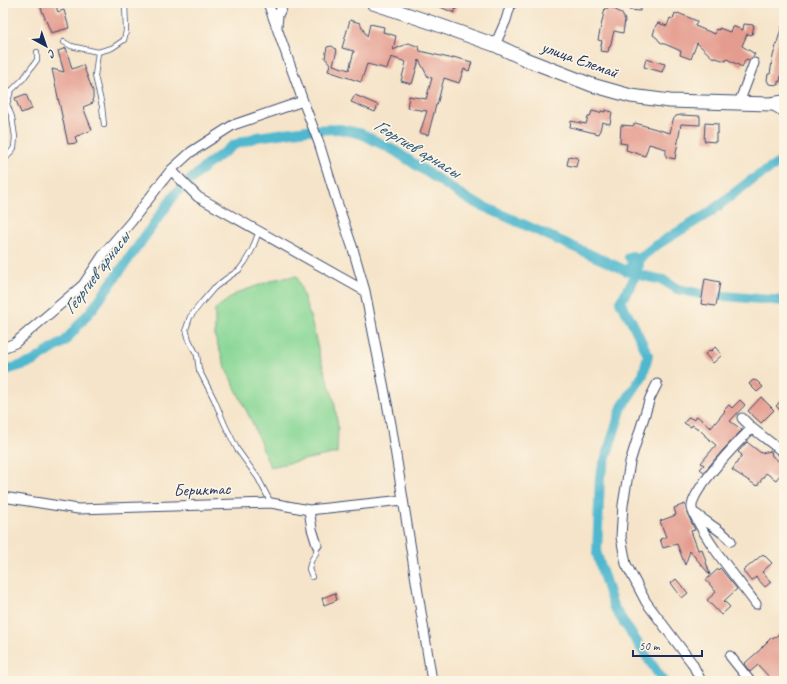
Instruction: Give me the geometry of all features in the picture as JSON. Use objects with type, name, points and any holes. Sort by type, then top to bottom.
[{"type":"street","points":[[268,3],[319,143],[365,290],[383,379],[402,500],[418,587],[432,681]]},
{"type":"street","points":[[276,28],[278,15],[284,3]]},
{"type":"street","name":"улица Елемай","points":[[376,3],[392,6],[430,22],[495,45],[525,59],[592,85],[631,96],[670,101],[770,104],[784,102]]},
{"type":"street","points":[[495,45],[506,20],[511,3]]},
{"type":"street","points":[[739,103],[754,63]]},
{"type":"street","points":[[3,348],[15,343],[83,285],[105,252],[172,171],[191,152],[233,125],[303,101]]},
{"type":"street","points":[[770,104],[784,112]]},
{"type":"street","points":[[172,171],[198,197],[365,290]]},
{"type":"street","points":[[657,384],[650,398],[630,462],[623,505],[621,537],[626,564],[646,602],[692,663],[702,681]]},
{"type":"street","points":[[742,418],[752,428],[784,453]]},
{"type":"street","points":[[752,428],[713,471],[694,498],[692,510],[700,526],[718,554],[756,604]]},
{"type":"street","name":"Бериктас","points":[[3,497],[78,509],[271,503],[309,510],[402,500]]},
{"type":"street","points":[[309,510],[312,529],[317,545]]},
{"type":"street","points":[[692,510],[705,522],[719,530],[731,541]]},
{"type":"street","points":[[730,656],[750,681]]},
{"type":"lane","points":[[64,42],[71,46],[98,52],[112,48],[124,40],[126,31],[125,3]]},
{"type":"lane","points":[[3,161],[14,148],[15,137],[12,117],[7,104],[12,91],[37,60],[37,52]]},
{"type":"lane","points":[[98,52],[96,76],[104,125]]},
{"type":"lane","points":[[259,231],[252,250],[245,262],[239,270],[214,288],[190,317],[186,329],[189,340],[197,356],[199,370],[228,431],[237,449],[258,478],[271,503]]},
{"type":"lane","points":[[312,577],[310,569],[311,561],[316,553],[317,545]]},
{"type":"green space","points":[[297,276],[334,400],[338,427],[337,453],[270,467],[252,422],[226,369],[215,337],[215,309],[237,293],[276,279]]},
{"type":"building","points":[[39,3],[55,3],[58,12],[64,10],[69,28],[51,33]]},
{"type":"building","points":[[431,3],[458,3],[454,13]]},
{"type":"building","points":[[630,3],[641,3],[640,11],[629,10]]},
{"type":"building","points":[[608,5],[622,14],[625,20],[623,33],[614,31],[608,52],[600,51],[602,41],[598,40],[605,8],[608,8]]},
{"type":"building","points":[[675,13],[697,21],[695,26],[715,34],[716,29],[719,30],[719,28],[730,32],[732,26],[743,30],[744,24],[754,25],[752,35],[747,34],[742,46],[755,54],[749,60],[746,59],[742,67],[727,59],[726,61],[712,57],[697,43],[691,59],[680,55],[681,51],[660,42],[653,35],[658,23],[667,26],[670,18],[673,19]]},
{"type":"building","points":[[350,20],[360,23],[367,37],[370,24],[384,27],[383,32],[396,36],[393,50],[409,43],[419,47],[420,51],[472,62],[469,71],[464,69],[459,83],[444,78],[428,135],[420,133],[427,111],[407,108],[409,96],[426,99],[432,78],[428,77],[419,60],[412,84],[401,81],[406,62],[391,57],[387,69],[367,64],[361,82],[328,71],[330,64],[325,58],[327,47],[332,46],[337,50],[333,65],[349,70],[354,51],[342,48]]},
{"type":"building","points":[[782,26],[784,27],[784,75],[781,75],[778,85],[769,84],[767,80],[768,74],[770,74],[773,56]]},
{"type":"building","points":[[66,48],[72,69],[83,65],[93,91],[93,103],[83,107],[92,130],[75,137],[77,143],[68,144],[52,69],[64,72],[58,51]]},
{"type":"building","points":[[646,59],[665,64],[662,72],[644,67]]},
{"type":"building","points":[[26,94],[32,109],[21,113],[15,98]]},
{"type":"building","points":[[355,95],[378,105],[375,112],[351,102]]},
{"type":"building","points":[[605,110],[612,112],[610,124],[602,122],[599,134],[570,127],[571,121],[586,124],[592,111],[600,113],[601,111],[605,112]]},
{"type":"building","points":[[676,116],[700,116],[700,125],[681,124],[675,159],[666,157],[666,149],[649,144],[645,156],[626,150],[627,144],[620,143],[621,125],[633,126],[635,123],[670,133],[673,120]]},
{"type":"building","points":[[705,123],[718,124],[716,142],[704,141]]},
{"type":"building","points":[[569,156],[578,158],[576,167],[567,165]]},
{"type":"building","points":[[705,279],[720,282],[716,306],[701,304]]},
{"type":"building","points":[[715,347],[722,355],[713,363],[705,354]]},
{"type":"building","points":[[753,380],[757,381],[763,387],[757,392],[749,384]]},
{"type":"building","points":[[761,397],[774,410],[761,423],[748,411]]},
{"type":"building","points":[[784,397],[784,414],[776,406]]},
{"type":"building","points":[[740,400],[745,405],[730,421],[742,430],[704,472],[700,469],[704,465],[701,463],[716,445],[700,430],[692,425],[691,427],[684,423],[689,417],[694,420],[697,416],[711,428],[729,405],[732,408]]},
{"type":"building","points":[[747,442],[761,453],[771,451],[772,456],[784,465],[784,470],[776,480],[766,473],[757,486],[732,470],[742,455],[738,452]]},
{"type":"building","points":[[685,504],[687,513],[695,530],[691,531],[698,550],[702,549],[710,575],[690,551],[685,565],[677,544],[663,548],[660,539],[666,537],[660,521],[676,515],[674,508]]},
{"type":"building","points":[[763,554],[772,563],[762,572],[771,582],[765,587],[756,577],[751,581],[743,571]]},
{"type":"building","points":[[720,568],[737,589],[724,601],[730,607],[721,615],[707,600],[716,592],[706,580]]},
{"type":"building","points":[[676,579],[688,593],[682,598],[671,583]]},
{"type":"building","points":[[335,593],[337,600],[324,605],[322,598]]},
{"type":"building","points":[[784,629],[784,681],[773,681],[758,665],[750,672],[744,664],[772,637],[773,639]]},
{"type":"waterway","name":"Георгиев арнасы","points":[[3,371],[32,362],[65,341],[94,307],[176,193],[207,165],[234,145],[257,137],[307,130],[340,129],[362,134],[395,151],[469,200],[625,270],[635,274],[663,280],[677,289],[701,294]]},
{"type":"waterway","points":[[631,265],[655,246],[709,213],[750,181],[784,161]]},
{"type":"waterway","points":[[629,257],[632,256],[639,265],[632,283],[620,302],[632,322],[648,355],[643,375],[622,407],[600,476],[597,554],[613,606],[663,681]]},
{"type":"waterway","name":"Георгиев арнасы","points":[[724,296],[784,301]]}]
